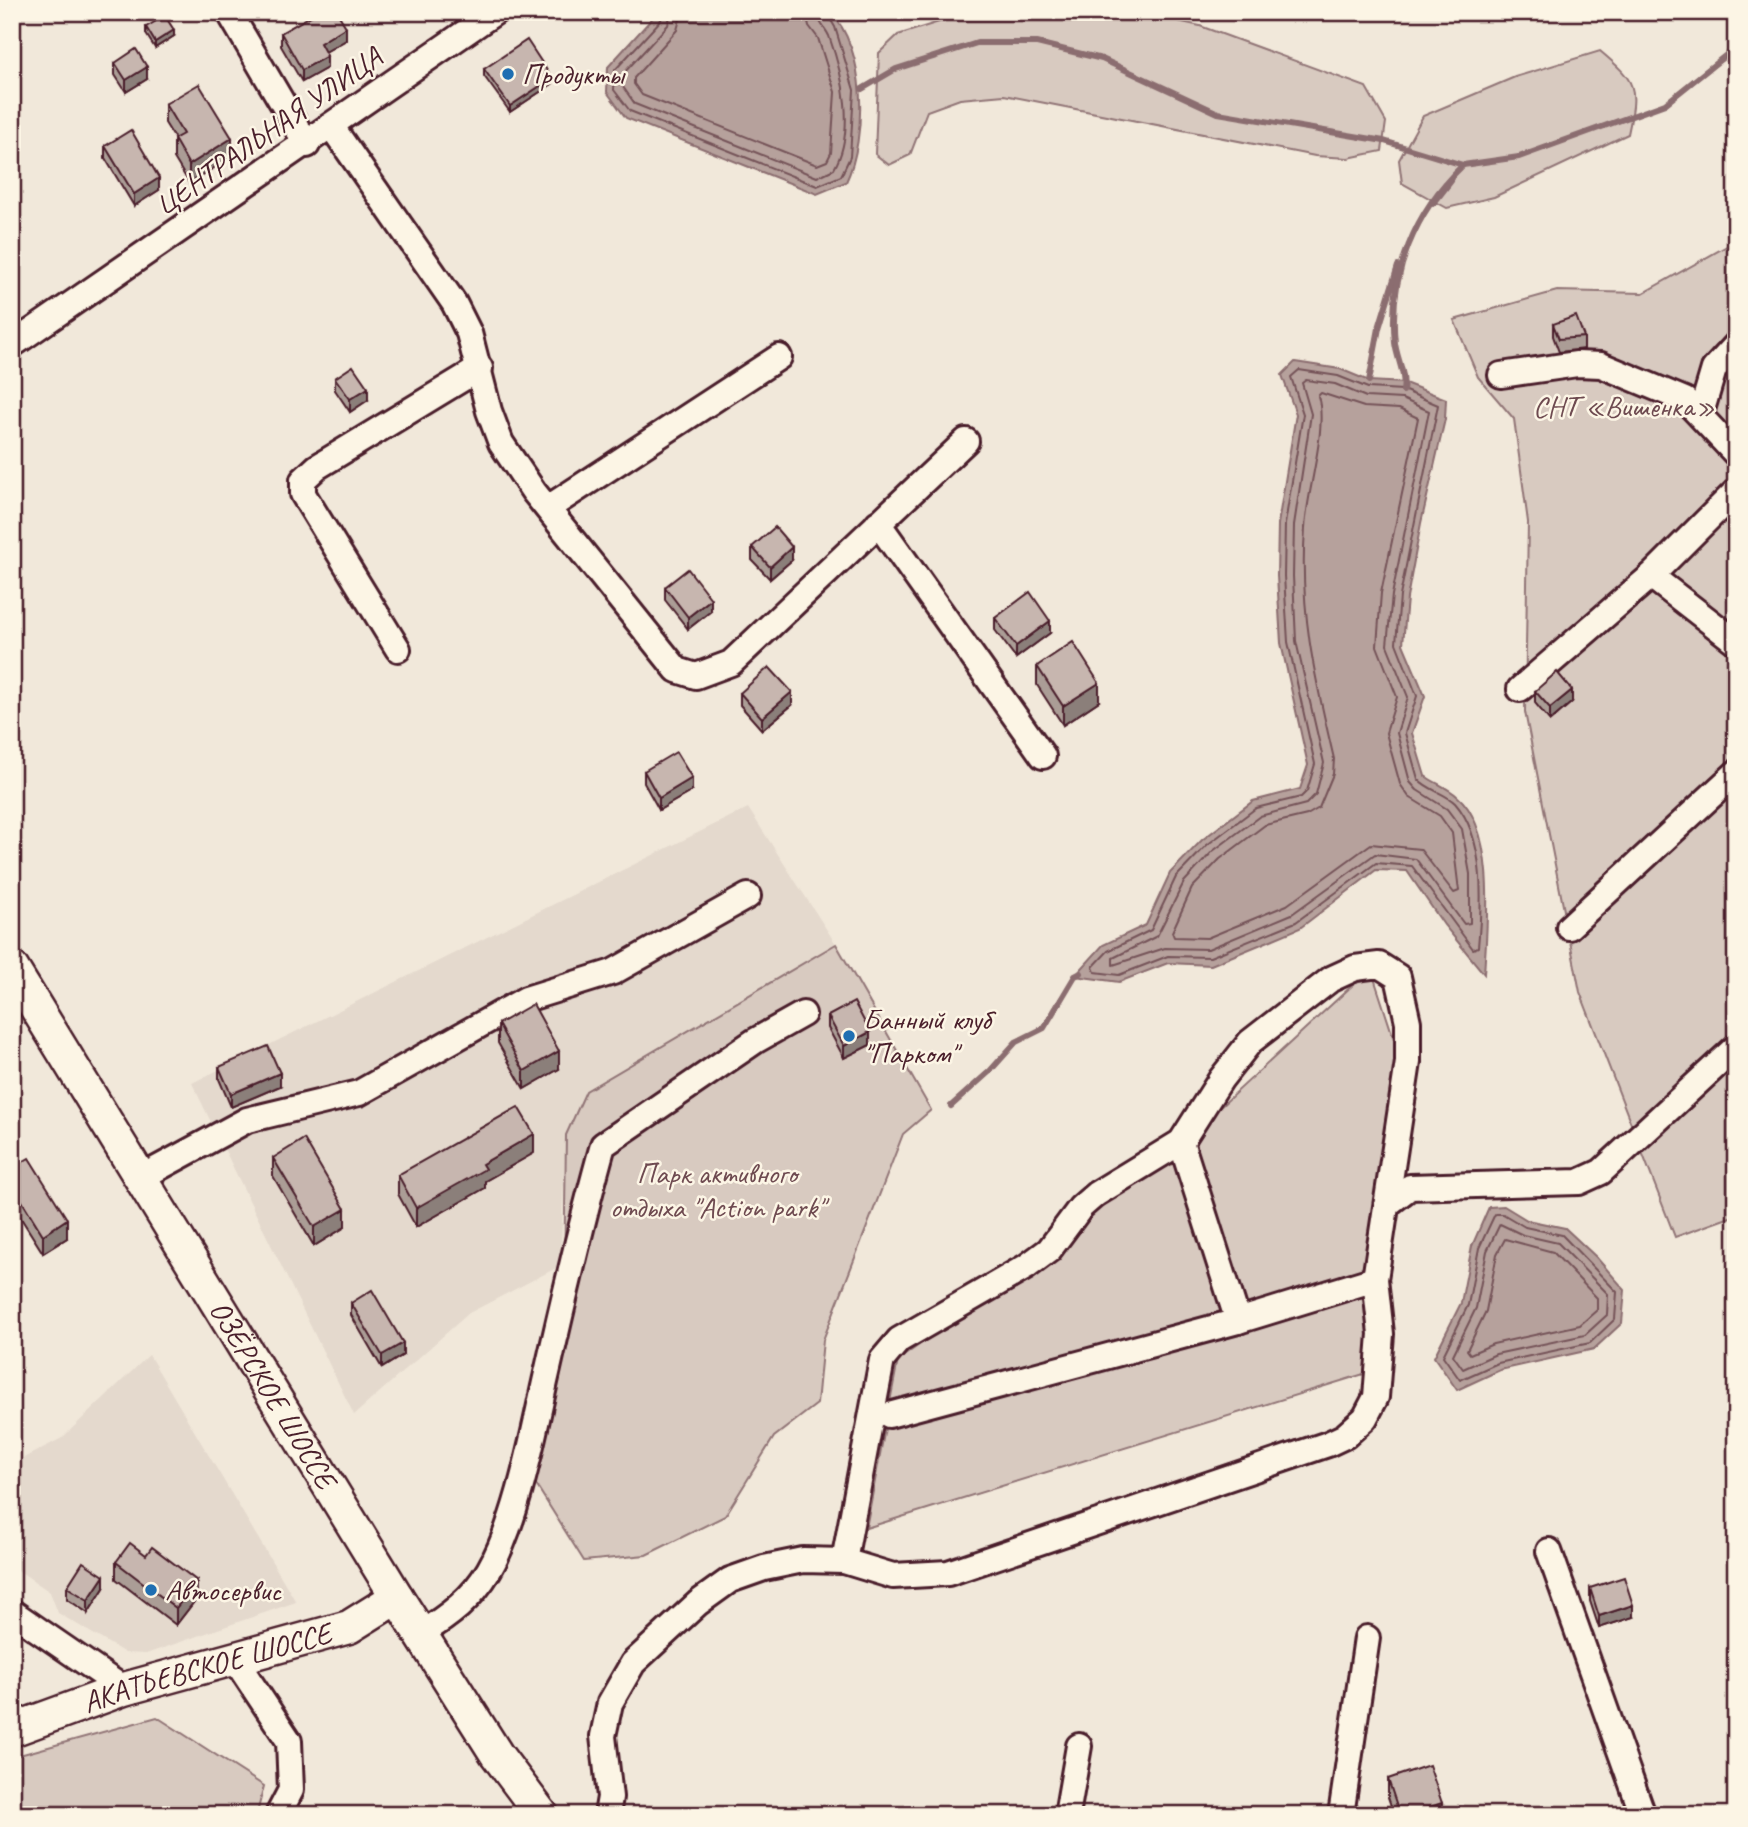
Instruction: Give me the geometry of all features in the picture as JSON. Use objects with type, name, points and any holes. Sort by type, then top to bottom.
[{"type":"main road","name":"ОЗЁРСКОЕ ШОССЕ","points":[[12,968],[420,1634],[497,1755],[542,1815]]},
{"type":"main road","name":"АКАТЬЕВСКОЕ ШОССЕ","points":[[12,1730],[70,1706],[124,1689],[349,1627],[370,1617],[397,1597]]},
{"type":"street","points":[[229,12],[307,145]]},
{"type":"street","name":"ЦЕНТРАЛЬНАЯ УЛИЦА","points":[[12,345],[307,145],[495,12]]},
{"type":"street","points":[[332,127],[454,303],[469,333],[489,411],[501,443],[548,508],[677,670],[696,676],[731,663],[966,440]]},
{"type":"street","points":[[1701,413],[1714,369],[1736,345]]},
{"type":"street","points":[[548,508],[779,357]]},
{"type":"street","points":[[1501,375],[1577,364],[1601,365],[1685,400],[1701,413],[1736,454]]},
{"type":"street","points":[[398,649],[303,494],[303,480],[317,467],[480,368]]},
{"type":"street","points":[[1520,689],[1651,576],[1736,491]]},
{"type":"street","points":[[878,523],[1042,755]]},
{"type":"street","points":[[1651,576],[1736,642]]},
{"type":"street","points":[[1569,927],[1736,773]]},
{"type":"street","points":[[140,1178],[247,1120],[359,1093],[526,999],[613,972],[748,896]]},
{"type":"street","points":[[607,1815],[610,1797],[603,1736],[610,1703],[633,1663],[698,1603],[730,1580],[764,1568],[803,1560],[844,1561],[893,1576],[948,1573],[1328,1444],[1345,1436],[1365,1418],[1376,1397],[1381,1334],[1375,1279],[1389,1203],[1408,1062],[1408,1022],[1398,977],[1379,965],[1355,968],[1331,979],[1250,1042],[1221,1079],[1181,1142],[1096,1194],[1081,1207],[1049,1250],[1026,1267],[899,1340],[882,1360],[844,1561]]},
{"type":"street","points":[[420,1634],[468,1599],[489,1569],[501,1543],[530,1451],[568,1281],[603,1145],[755,1041],[803,1014]]},
{"type":"street","points":[[1389,1203],[1409,1187],[1579,1182],[1601,1172],[1736,1047]]},
{"type":"street","points":[[1181,1142],[1238,1321]]},
{"type":"street","points":[[889,1415],[1238,1321],[1375,1279]]},
{"type":"street","points":[[1549,1551],[1643,1815]]},
{"type":"street","points":[[12,1612],[124,1689]]},
{"type":"street","points":[[1343,1812],[1367,1638]]},
{"type":"street","points":[[234,1658],[289,1741],[292,1790],[278,1815]]},
{"type":"street","points":[[1067,1815],[1079,1746]]},
{"type":"shaded area","points":[[748,808],[836,944],[586,1091],[566,1135],[560,1266],[469,1313],[354,1415],[192,1083]]},
{"type":"shaded area","points":[[149,1355],[296,1602],[146,1654],[125,1653],[58,1613],[50,1592],[12,1566],[12,1464],[62,1438]]},
{"type":"green space","points":[[1049,12],[1151,15],[1200,26],[1366,87],[1386,122],[1382,151],[1348,158],[1315,156],[1004,95],[960,99],[927,111],[910,155],[889,165],[875,154],[879,53],[898,35],[958,16]]},
{"type":"green space","points":[[1600,51],[1621,70],[1632,86],[1633,106],[1628,134],[1494,197],[1447,208],[1402,183],[1399,160],[1423,116],[1515,77]]},
{"type":"green space","name":"СНТ «Вишенка»","points":[[1736,241],[1736,1215],[1675,1237],[1580,992],[1525,712],[1528,522],[1514,419],[1478,377],[1454,320],[1557,291],[1643,293]]},
{"type":"green space","name":"Парк активного отдыха \"Action park\"","points":[[836,944],[931,1110],[903,1134],[823,1340],[817,1404],[774,1437],[725,1516],[646,1555],[584,1561],[535,1483],[563,1362],[566,1135],[586,1091]]},
{"type":"green space","points":[[1374,978],[1400,1058],[1380,1369],[866,1528],[898,1360],[1002,1286],[1077,1216],[1180,1144],[1355,983]]},
{"type":"green space","points":[[157,1717],[264,1786],[257,1813],[12,1815],[12,1757]]},
{"type":"water","points":[[658,12],[830,12],[842,28],[851,48],[860,94],[858,142],[846,182],[817,194],[626,118],[607,92],[608,67]]},
{"type":"water","points":[[1295,362],[1340,369],[1369,381],[1405,383],[1446,399],[1445,419],[1407,598],[1403,644],[1425,696],[1412,733],[1425,776],[1457,796],[1470,811],[1479,831],[1487,879],[1484,974],[1444,925],[1407,871],[1376,870],[1300,928],[1211,965],[1168,963],[1119,982],[1075,976],[1103,945],[1146,925],[1170,873],[1202,840],[1253,801],[1300,789],[1308,765],[1281,643],[1277,576],[1278,524],[1296,414],[1282,375]]},
{"type":"water","points":[[1504,1206],[1527,1220],[1565,1228],[1596,1257],[1625,1290],[1622,1323],[1594,1349],[1500,1370],[1457,1390],[1434,1357],[1461,1303],[1472,1246],[1489,1207]]},
{"type":"building","points":[[318,12],[337,12],[346,27],[320,43],[327,56],[302,70],[281,33]]},
{"type":"building","points":[[165,16],[174,30],[155,42],[146,27]]},
{"type":"building","points":[[527,40],[552,78],[510,106],[484,69]]},
{"type":"building","points":[[136,49],[147,67],[126,80],[115,63]]},
{"type":"building","points":[[199,84],[232,138],[189,165],[174,139],[183,134],[165,104]]},
{"type":"building","points":[[131,130],[159,178],[134,194],[105,146]]},
{"type":"building","points":[[1576,316],[1584,337],[1559,339],[1553,324]]},
{"type":"building","points":[[353,366],[368,388],[350,399],[335,378]]},
{"type":"building","points":[[775,527],[792,547],[770,567],[752,547]]},
{"type":"building","points":[[688,569],[711,599],[688,617],[665,587]]},
{"type":"building","points":[[1030,592],[1050,621],[1016,646],[995,618]]},
{"type":"building","points":[[1073,642],[1099,683],[1063,706],[1037,666]]},
{"type":"building","points":[[769,667],[792,692],[762,718],[740,693]]},
{"type":"building","points":[[1557,672],[1572,690],[1550,708],[1535,691]]},
{"type":"building","points":[[676,752],[692,778],[659,798],[644,771]]},
{"type":"building","points":[[854,1002],[870,1032],[844,1046],[828,1016]]},
{"type":"building","points":[[533,1004],[559,1051],[524,1071],[498,1024]]},
{"type":"building","points":[[268,1046],[280,1073],[231,1094],[219,1067]]},
{"type":"building","points":[[518,1107],[534,1134],[482,1164],[485,1169],[416,1208],[398,1175]]},
{"type":"building","points":[[304,1139],[345,1209],[314,1227],[273,1158]]},
{"type":"building","points":[[29,1158],[67,1219],[43,1235],[12,1185],[12,1168]]},
{"type":"building","points":[[372,1290],[403,1343],[382,1355],[351,1303]]},
{"type":"building","points":[[130,1543],[146,1555],[152,1547],[197,1581],[176,1608],[116,1562]]},
{"type":"building","points":[[83,1562],[104,1576],[88,1600],[67,1587]]},
{"type":"building","points":[[1624,1577],[1633,1605],[1599,1616],[1590,1588]]},
{"type":"building","points":[[1429,1765],[1442,1803],[1400,1815],[1388,1779]]},
{"type":"waterway","points":[[862,89],[896,69],[977,43],[1037,43],[1102,59],[1218,113],[1384,141],[1463,165],[1519,157],[1665,104],[1736,47]]},
{"type":"waterway","points":[[1403,391],[1394,318],[1401,269],[1408,246],[1431,203],[1463,165]]},
{"type":"waterway","points":[[1434,203],[1451,181]]},
{"type":"waterway","points":[[1369,381],[1379,328],[1398,266]]},
{"type":"waterway","points":[[951,1106],[990,1071],[1016,1042],[1044,1028],[1075,976],[1081,973]]},
{"type":"place","name":"Продукты","points":[[508,74]]},
{"type":"place","name":"Банный клуб \"Парком\"","points":[[849,1036]]},
{"type":"place","name":"Автосервис","points":[[151,1590]]}]
